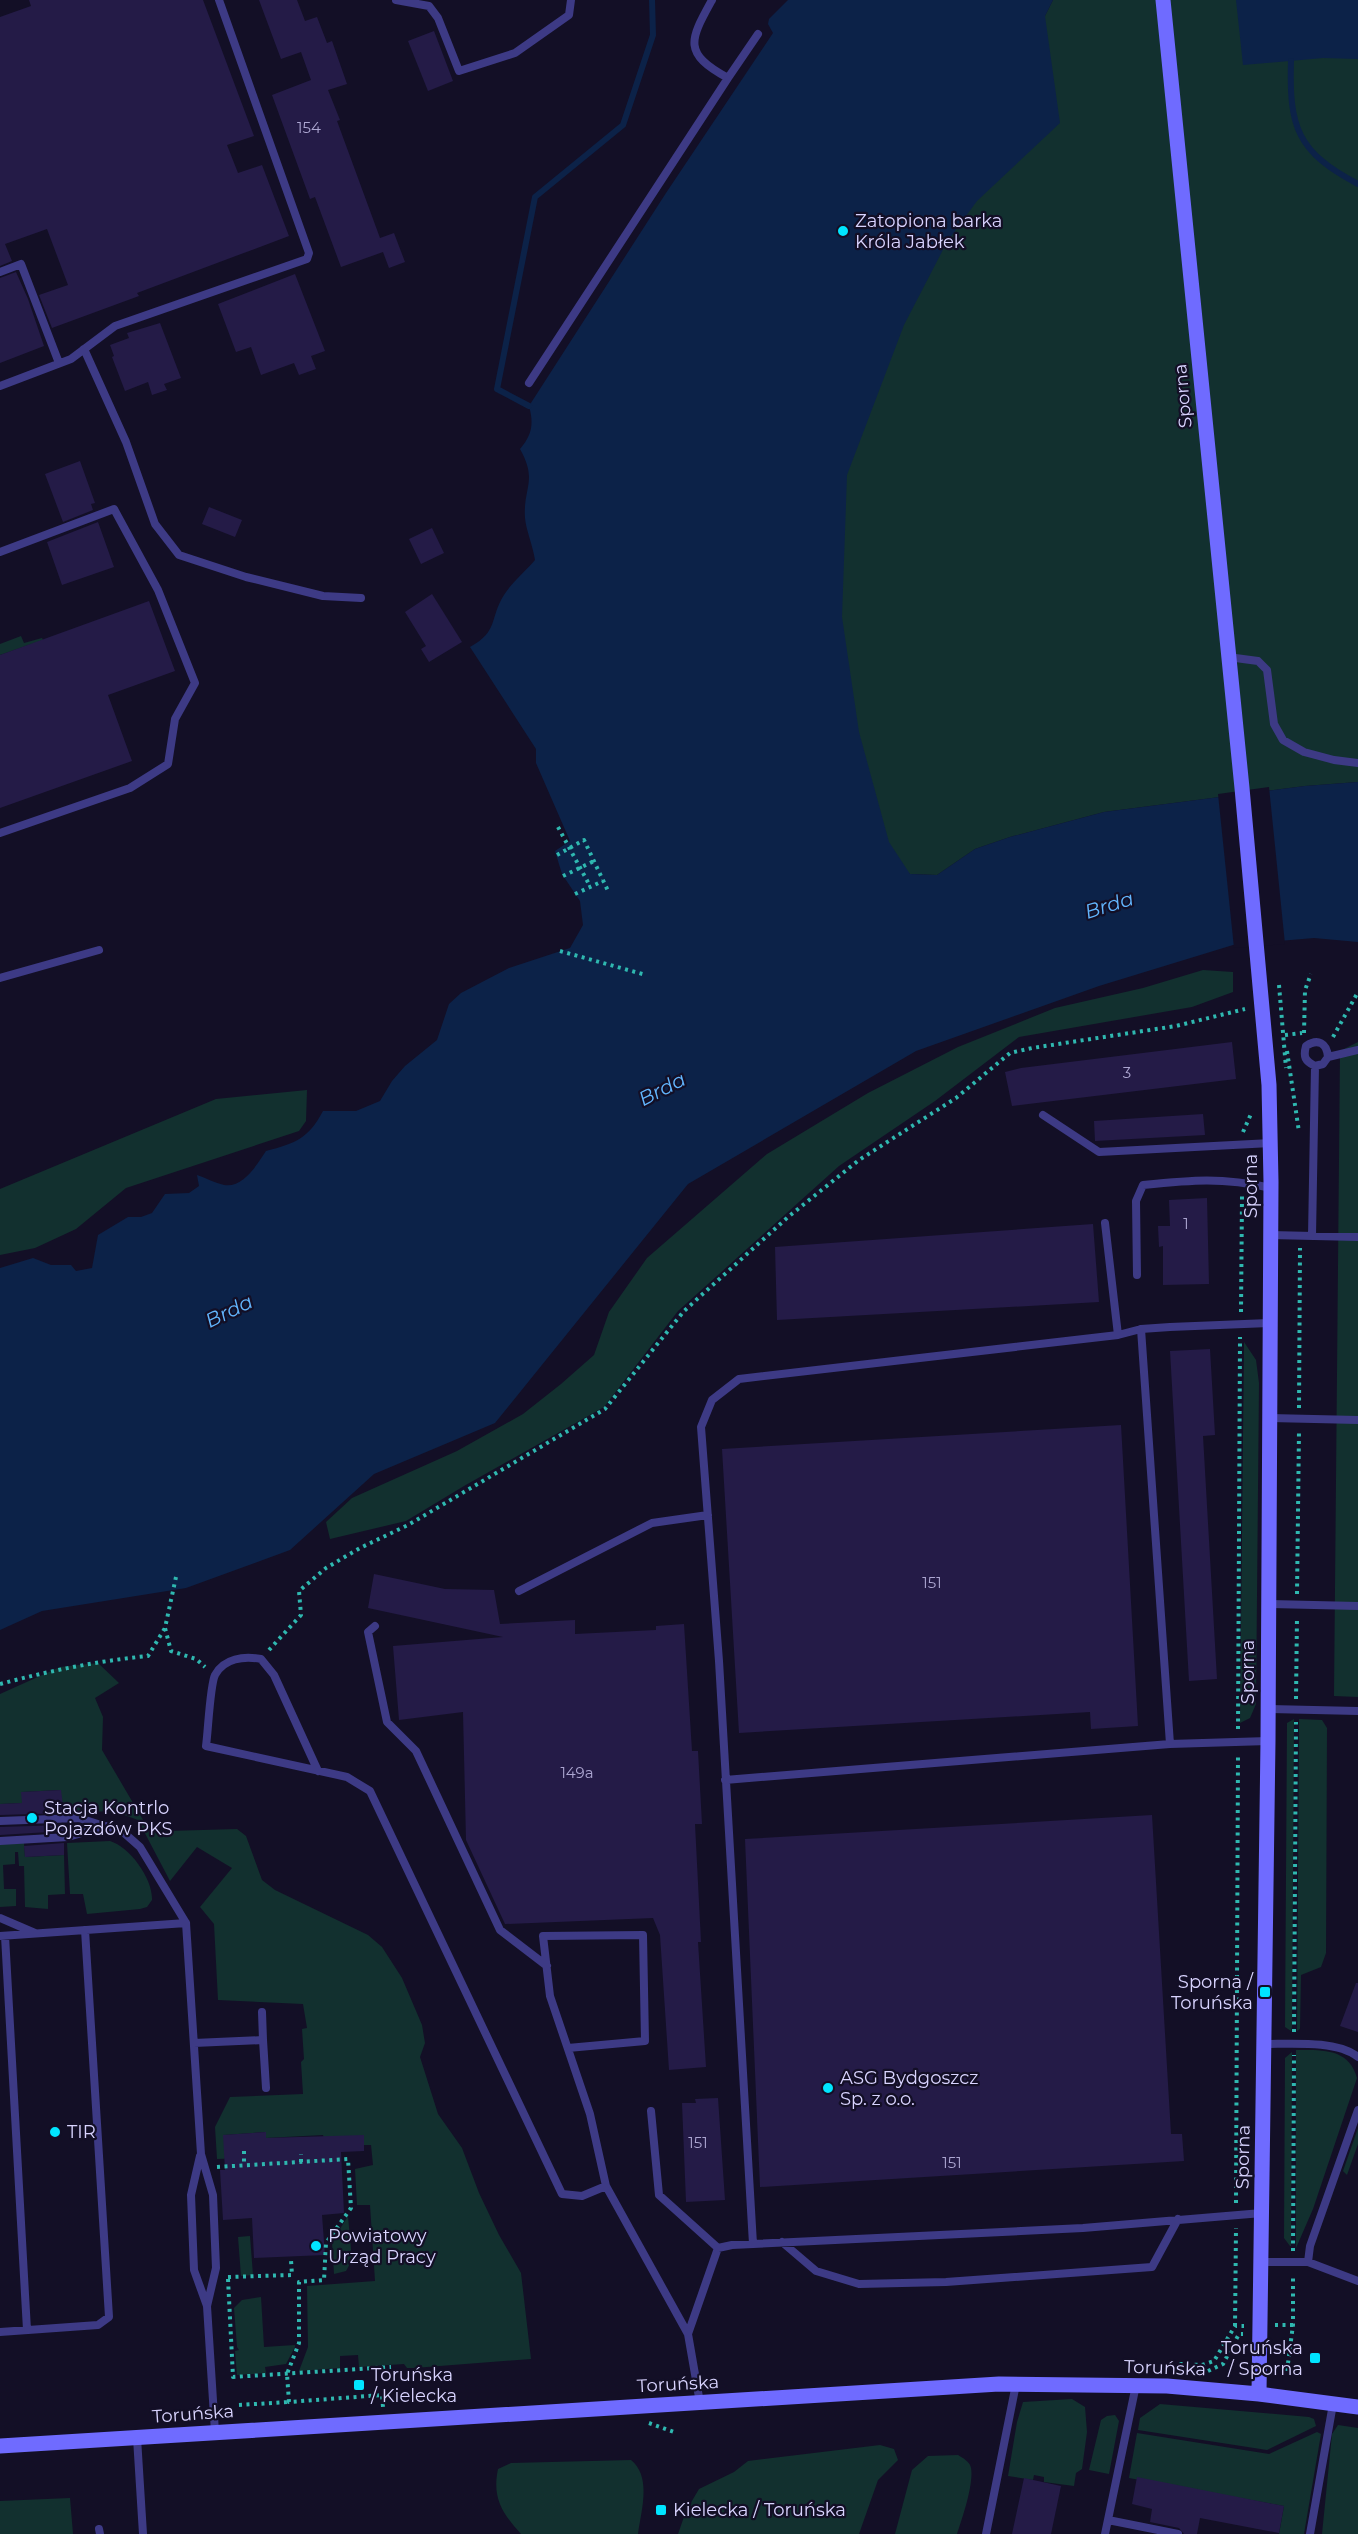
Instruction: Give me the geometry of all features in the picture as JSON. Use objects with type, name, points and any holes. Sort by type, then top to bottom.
[{"type":"street","name":"Sporna","points":[[1163,0],[1242,789],[1269,1085],[1271,1188],[1268,1741],[1259,2394]]},
{"type":"street","name":"Toruńska","points":[[0,2446],[899,2389],[1016,2384],[1180,2387],[1259,2394],[1358,2407]]},
{"type":"lane","points":[[0,386],[71,358],[115,326],[307,259],[309,253],[219,0]]},
{"type":"lane","points":[[396,0],[429,6],[438,18],[459,71],[515,53],[569,15],[572,0]]},
{"type":"lane","points":[[712,0],[699,25],[694,47],[698,56],[715,71],[728,78]]},
{"type":"lane","points":[[529,383],[758,34]]},
{"type":"lane","points":[[0,272],[21,264],[59,363]]},
{"type":"lane","points":[[84,349],[126,442],[155,524],[179,555],[246,577],[312,593],[361,598]]},
{"type":"lane","points":[[0,552],[114,509],[158,590],[195,683],[175,719],[168,764],[130,789],[0,833]]},
{"type":"lane","points":[[1227,657],[1258,661],[1267,670],[1274,723],[1282,741],[1304,752],[1334,760],[1358,763]]},
{"type":"lane","points":[[0,978],[99,950]]},
{"type":"lane","points":[[1313,1041],[1321,1042],[1328,1053],[1323,1064],[1315,1066],[1307,1062],[1304,1054],[1306,1046],[1313,1041]]},
{"type":"lane","points":[[1328,1053],[1358,1050]]},
{"type":"lane","points":[[1312,1236],[1315,1066]]},
{"type":"lane","points":[[1043,1115],[1099,1152],[1270,1143]]},
{"type":"lane","points":[[1137,1275],[1136,1201],[1143,1185],[1202,1179],[1242,1182],[1271,1188]]},
{"type":"lane","points":[[1105,1223],[1118,1335]]},
{"type":"lane","points":[[1270,1235],[1358,1237]]},
{"type":"lane","points":[[753,2244],[701,1427],[712,1400],[739,1379],[1118,1335],[1141,1329],[1269,1323]]},
{"type":"lane","points":[[1141,1329],[1170,1744]]},
{"type":"lane","points":[[1268,1418],[1358,1420]]},
{"type":"lane","points":[[519,1591],[652,1523],[708,1515]]},
{"type":"lane","points":[[1268,1604],[1358,1606]]},
{"type":"lane","points":[[375,1626],[368,1632],[387,1722],[416,1751],[500,1930],[547,1966]]},
{"type":"lane","points":[[318,1771],[274,1675],[261,1659],[239,1657],[225,1664],[215,1676],[206,1746],[318,1771],[347,1777],[370,1791],[562,2194],[582,2196],[606,2186]]},
{"type":"lane","points":[[1268,1710],[1358,1711]]},
{"type":"lane","points":[[725,1780],[1170,1744],[1268,1741]]},
{"type":"lane","points":[[0,1821],[79,1818],[123,1832],[140,1847],[186,1923],[201,2154],[213,2195],[216,2268],[207,2306]]},
{"type":"lane","points":[[0,1841],[68,1838],[106,1826]]},
{"type":"lane","points":[[0,1918],[37,1934]]},
{"type":"lane","points":[[27,2330],[2,1936],[186,1923]]},
{"type":"lane","points":[[0,2332],[98,2325],[109,2317],[86,1930]]},
{"type":"lane","points":[[568,2048],[645,2041],[643,1935],[543,1936],[550,1996],[590,2114],[606,2186],[688,2334],[700,2403]]},
{"type":"lane","points":[[262,2012],[266,2088]]},
{"type":"lane","points":[[194,2043],[263,2040]]},
{"type":"lane","points":[[1264,2044],[1331,2045],[1358,2056]]},
{"type":"lane","points":[[1308,2262],[1310,2246],[1358,2110]]},
{"type":"lane","points":[[651,2111],[659,2195],[718,2248],[782,2242],[1083,2228],[1263,2213]]},
{"type":"lane","points":[[201,2154],[191,2195],[194,2270],[207,2306],[215,2432]]},
{"type":"lane","points":[[782,2242],[816,2271],[859,2284],[946,2282],[1152,2267],[1178,2219]]},
{"type":"lane","points":[[688,2334],[718,2248]]},
{"type":"lane","points":[[1261,2262],[1308,2262],[1358,2281]]},
{"type":"lane","points":[[986,2534],[1016,2384]]},
{"type":"lane","points":[[1105,2534],[1136,2385]]},
{"type":"lane","points":[[1310,2534],[1333,2404]]},
{"type":"lane","points":[[136,2438],[142,2534]]},
{"type":"lane","points":[[1108,2520],[1178,2534]]},
{"type":"path","points":[[558,827],[590,886]]},
{"type":"path","points":[[557,855],[584,840],[609,893]]},
{"type":"path","points":[[563,876],[594,861]]},
{"type":"path","points":[[575,894],[603,881]]},
{"type":"path","points":[[560,951],[646,975]]},
{"type":"path","points":[[1306,1046],[1305,990],[1311,974]]},
{"type":"path","points":[[1279,983],[1286,1051],[1289,1055],[1300,1142]]},
{"type":"path","points":[[1328,1053],[1358,992]]},
{"type":"path","points":[[1244,997],[1246,1020]]},
{"type":"path","points":[[261,1659],[300,1616],[299,1591],[326,1568],[360,1548],[408,1525],[605,1409],[684,1311],[715,1281],[859,1160],[956,1098],[1010,1053],[1176,1026],[1245,1009]]},
{"type":"path","points":[[1285,1035],[1304,1033]]},
{"type":"path","points":[[1243,1143],[1243,1130],[1253,1106]]},
{"type":"path","points":[[1180,2387],[1181,2364],[1202,2365],[1214,2361],[1235,2326],[1242,1182]]},
{"type":"path","points":[[1287,2371],[1293,2325],[1300,1236]]},
{"type":"path","points":[[0,1684],[50,1671],[113,1659],[147,1656],[165,1628],[176,1577]]},
{"type":"path","points":[[165,1628],[171,1651],[196,1659],[215,1676]]},
{"type":"path","points":[[244,2151],[244,2165]]},
{"type":"path","points":[[300,2162],[301,2154]]},
{"type":"path","points":[[218,2178],[217,2167],[348,2159],[351,2208],[326,2243],[324,2280],[299,2282]]},
{"type":"path","points":[[288,2402],[287,2374],[299,2343],[299,2282],[292,2275],[291,2260]]},
{"type":"path","points":[[227,2269],[233,2378],[391,2367]]},
{"type":"path","points":[[228,2278],[292,2275]]},
{"type":"path","points":[[1235,2326],[1293,2325]]},
{"type":"path","points":[[239,2405],[382,2395],[384,2421]]},
{"type":"path","points":[[648,2423],[677,2433]]},
{"type":"green space","points":[[1053,0],[1296,0],[1358,50],[1358,782],[1305,786],[1104,812],[1010,837],[975,849],[937,875],[910,874],[746,747],[791,518]]},
{"type":"green space","points":[[21,636],[24,643],[42,638],[43,640],[0,655],[0,644]]},
{"type":"green space","points":[[1203,970],[1233,972],[1233,992],[1192,1007],[1019,1037],[935,1101],[839,1166],[678,1311],[604,1407],[406,1521],[330,1539],[326,1522],[352,1498],[457,1451],[523,1414],[594,1355],[609,1312],[647,1258],[767,1154],[868,1093],[958,1047],[1055,1008],[1143,988]]},
{"type":"green space","points":[[1358,1042],[1358,1697],[1334,1696],[1340,1051]]},
{"type":"green space","points":[[307,1090],[306,1121],[299,1131],[126,1188],[76,1229],[35,1248],[0,1255],[0,1189],[216,1099]]},
{"type":"green space","points":[[1244,1342],[1256,1360],[1259,1383],[1256,1704],[1250,1718],[1240,1723]]},
{"type":"green space","points":[[98,1663],[119,1683],[95,1698],[103,1717],[102,1750],[146,1825],[153,1829],[168,1831],[237,1829],[246,1836],[262,1880],[275,1890],[368,1935],[382,1947],[402,1978],[422,2025],[425,2043],[420,2057],[438,2114],[462,2148],[479,2193],[499,2235],[521,2273],[531,2359],[414,2368],[407,2368],[404,2364],[359,2367],[358,2355],[340,2356],[340,2368],[299,2371],[308,2347],[307,2286],[375,2281],[370,2205],[357,2205],[355,2169],[373,2165],[371,2145],[364,2145],[364,2136],[324,2138],[323,2135],[266,2138],[266,2132],[224,2135],[241,2158],[217,2159],[215,2127],[230,2097],[303,2094],[302,2029],[307,2028],[303,2004],[218,2000],[214,1924],[200,1907],[232,1868],[197,1847],[170,1881],[138,1820],[113,1811],[64,1813],[60,1790],[22,1792],[22,1803],[0,1804],[0,1694],[60,1667]]},
{"type":"green space","points":[[1294,1719],[1291,2031],[1285,2027],[1287,1723]]},
{"type":"green space","points":[[1299,1719],[1322,1720],[1327,1728],[1326,1953],[1321,1967],[1301,1975],[1300,2029],[1297,2031]]},
{"type":"green space","points":[[110,1841],[118,1844],[139,1865],[149,1883],[152,1900],[147,1907],[140,1909],[87,1914],[83,1894],[70,1894],[67,1843]]},
{"type":"green space","points":[[24,1843],[25,1857],[64,1855],[65,1894],[48,1895],[48,1909],[25,1907],[24,1866],[19,1866],[18,1852],[15,1852],[15,1864],[3,1865],[4,1889],[16,1889],[16,1906],[0,1907],[0,1844]]},
{"type":"green space","points":[[1296,2050],[1325,2051],[1341,2056],[1348,2061],[1357,2078],[1313,2209],[1296,2248]]},
{"type":"green space","points":[[1292,2052],[1290,2246],[1284,2238],[1285,2058]]},
{"type":"green space","points":[[1358,2128],[1358,2144],[1347,2175],[1343,2171]]},
{"type":"green space","points":[[348,2216],[352,2260],[346,2271],[334,2274],[332,2242]]},
{"type":"green space","points":[[250,2236],[253,2275],[241,2276],[238,2237]]},
{"type":"green space","points":[[261,2297],[264,2347],[295,2345],[295,2347],[286,2364],[265,2367],[266,2373],[237,2375],[235,2351],[239,2350],[234,2308],[242,2300]]},
{"type":"green space","points":[[1072,2399],[1085,2407],[1087,2432],[1082,2469],[1076,2473],[1074,2486],[1044,2482],[1044,2477],[1034,2475],[1033,2480],[1008,2476],[1017,2422],[1023,2402]]},
{"type":"green space","points":[[1160,2404],[1309,2417],[1314,2419],[1316,2426],[1267,2450],[1138,2430],[1140,2418]]},
{"type":"green space","points":[[1115,2415],[1119,2421],[1109,2474],[1089,2470],[1101,2420]]},
{"type":"green space","points":[[1338,2425],[1358,2428],[1358,2534],[1322,2534],[1332,2434]]},
{"type":"green space","points":[[1317,2432],[1321,2434],[1304,2534],[1279,2534],[1284,2506],[1129,2478],[1137,2433],[1269,2454]]},
{"type":"green space","points":[[880,2445],[894,2449],[898,2460],[878,2480],[859,2534],[678,2534],[686,2511],[699,2489],[734,2472],[748,2461]]},
{"type":"green space","points":[[958,2455],[966,2460],[971,2468],[971,2483],[957,2534],[895,2534],[912,2470],[928,2456]]},
{"type":"green space","points":[[631,2460],[641,2476],[644,2495],[638,2534],[521,2534],[500,2504],[496,2488],[498,2469],[511,2463]]},
{"type":"green space","points":[[70,2498],[73,2534],[0,2534],[0,2501]]},
{"type":"water","name":"Brda","points":[[788,0],[1053,0],[1045,16],[1060,123],[977,201],[947,242],[904,325],[847,475],[842,617],[859,732],[889,842],[910,874],[937,875],[975,849],[1010,837],[1104,812],[1305,786],[1358,782],[1358,942],[1314,938],[1233,945],[1099,986],[916,1051],[688,1184],[495,1423],[374,1474],[290,1550],[186,1588],[42,1611],[0,1630],[0,1268],[33,1258],[51,1265],[71,1265],[76,1271],[92,1268],[98,1235],[128,1217],[141,1217],[152,1213],[165,1194],[189,1193],[199,1186],[197,1175],[224,1185],[238,1183],[249,1174],[266,1151],[293,1142],[306,1134],[323,1111],[356,1111],[380,1101],[392,1081],[405,1066],[437,1040],[449,1004],[461,993],[509,968],[570,948],[583,925],[580,901],[562,874],[555,851],[570,841],[536,763],[536,749],[470,647],[490,630],[504,595],[535,560],[525,518],[528,469],[520,449],[531,429],[529,406],[666,193],[773,33],[768,24],[769,19]]},
{"type":"water","points":[[1236,0],[1358,0],[1358,59],[1323,58],[1243,65]]},
{"type":"pier","points":[[1269,787],[1285,944],[1234,948],[1218,794]]},
{"type":"building","points":[[29,0],[203,0],[254,136],[227,145],[238,173],[262,165],[289,236],[137,293],[139,296],[52,328],[39,295],[68,285],[47,229],[5,244],[12,261],[0,266],[0,17],[31,6]]},
{"type":"building","points":[[259,0],[297,0],[305,21],[317,17],[327,43],[332,41],[347,84],[328,90],[340,120],[337,121],[380,238],[394,233],[405,262],[389,268],[383,252],[341,267],[315,197],[310,199],[272,95],[311,80],[301,52],[281,59]]},
{"type":"building","points":[[434,31],[453,81],[428,91],[408,41]]},
{"type":"building","points":[[16,272],[44,346],[0,363],[0,278]]},
{"type":"building","points":[[295,274],[325,351],[311,356],[316,369],[299,375],[294,363],[261,375],[251,347],[236,352],[218,304]]},
{"type":"building","points":[[160,323],[181,378],[164,384],[167,390],[152,395],[148,382],[125,391],[112,357],[114,356],[110,345],[129,338],[127,333]]},
{"type":"building","points":[[80,461],[95,503],[91,504],[93,510],[63,522],[45,474]]},
{"type":"building","points":[[209,507],[242,520],[235,537],[202,524]]},
{"type":"building","points":[[98,522],[114,567],[62,585],[47,542]]},
{"type":"building","points":[[432,528],[444,553],[421,564],[409,539]]},
{"type":"building","points":[[432,594],[462,642],[429,662],[421,649],[426,646],[405,612]]},
{"type":"building","points":[[149,601],[175,671],[108,695],[132,761],[0,808],[0,655]]},
{"type":"building","points":[[1232,1042],[1236,1079],[1012,1106],[1005,1072],[1021,1068]]},
{"type":"building","points":[[1203,1114],[1205,1135],[1095,1141],[1094,1121]]},
{"type":"building","points":[[1207,1198],[1209,1284],[1163,1285],[1163,1246],[1159,1247],[1158,1226],[1170,1226],[1169,1200]]},
{"type":"building","points":[[1093,1224],[1099,1302],[777,1320],[775,1247]]},
{"type":"building","points":[[1210,1349],[1215,1435],[1203,1436],[1217,1679],[1189,1681],[1170,1351]]},
{"type":"building","points":[[1121,1425],[1138,1726],[1091,1729],[1090,1712],[739,1733],[722,1449]]},
{"type":"building","points":[[374,1574],[445,1589],[494,1590],[500,1624],[575,1620],[575,1634],[656,1630],[656,1626],[684,1624],[692,1751],[698,1751],[702,1824],[695,1824],[701,1942],[698,1942],[706,2067],[669,2070],[660,1935],[653,1918],[505,1924],[466,1840],[463,1712],[399,1720],[393,1646],[503,1637],[368,1608]]},
{"type":"building","points":[[61,1790],[64,1813],[0,1815],[0,1804],[22,1803],[21,1792]]},
{"type":"building","points":[[1152,1815],[1171,2134],[1182,2134],[1184,2161],[760,2187],[745,1839]]},
{"type":"building","points":[[64,1825],[65,1831],[0,1835],[0,1827]]},
{"type":"building","points":[[64,1843],[64,1855],[25,1857],[24,1846]]},
{"type":"building","points":[[1356,1983],[1358,1983],[1358,2032],[1340,2026]]},
{"type":"building","points":[[718,2098],[725,2200],[686,2202],[682,2103],[696,2103],[695,2099]]},
{"type":"building","points":[[266,2132],[266,2138],[364,2135],[364,2151],[341,2152],[344,2213],[322,2215],[325,2255],[254,2258],[252,2218],[223,2220],[220,2170],[225,2170],[223,2135]]},
{"type":"building","points":[[1137,2477],[1284,2506],[1279,2533],[1200,2518],[1197,2534],[1184,2534],[1179,2528],[1150,2522],[1152,2509],[1132,2504]]},
{"type":"building","points":[[1024,2478],[1061,2486],[1051,2534],[1012,2534]]},
{"type":"waterway","points":[[529,406],[497,389],[535,197],[623,125],[653,35],[652,0]]},
{"type":"waterway","points":[[1291,61],[1292,104],[1301,135],[1309,148],[1322,161],[1358,184]]},
{"type":"place","name":"Zatopiona barka Króla Jabłek","points":[[843,231]]},
{"type":"place","name":"Stacja Kontrlo Pojazdów PKS","points":[[32,1818]]},
{"type":"place","name":"Sporna / Toruńska","points":[[1265,1992]]},
{"type":"place","name":"ASG Bydgoszcz Sp. z o.o.","points":[[828,2088]]},
{"type":"place","name":"TIR","points":[[55,2132]]},
{"type":"place","name":"Powiatowy Urząd Pracy","points":[[316,2246]]},
{"type":"place","name":"Toruńska / Sporna","points":[[1315,2358]]},
{"type":"place","name":"Toruńska / Kielecka","points":[[359,2385]]},
{"type":"place","name":"Kielecka / Toruńska","points":[[661,2510]]}]
